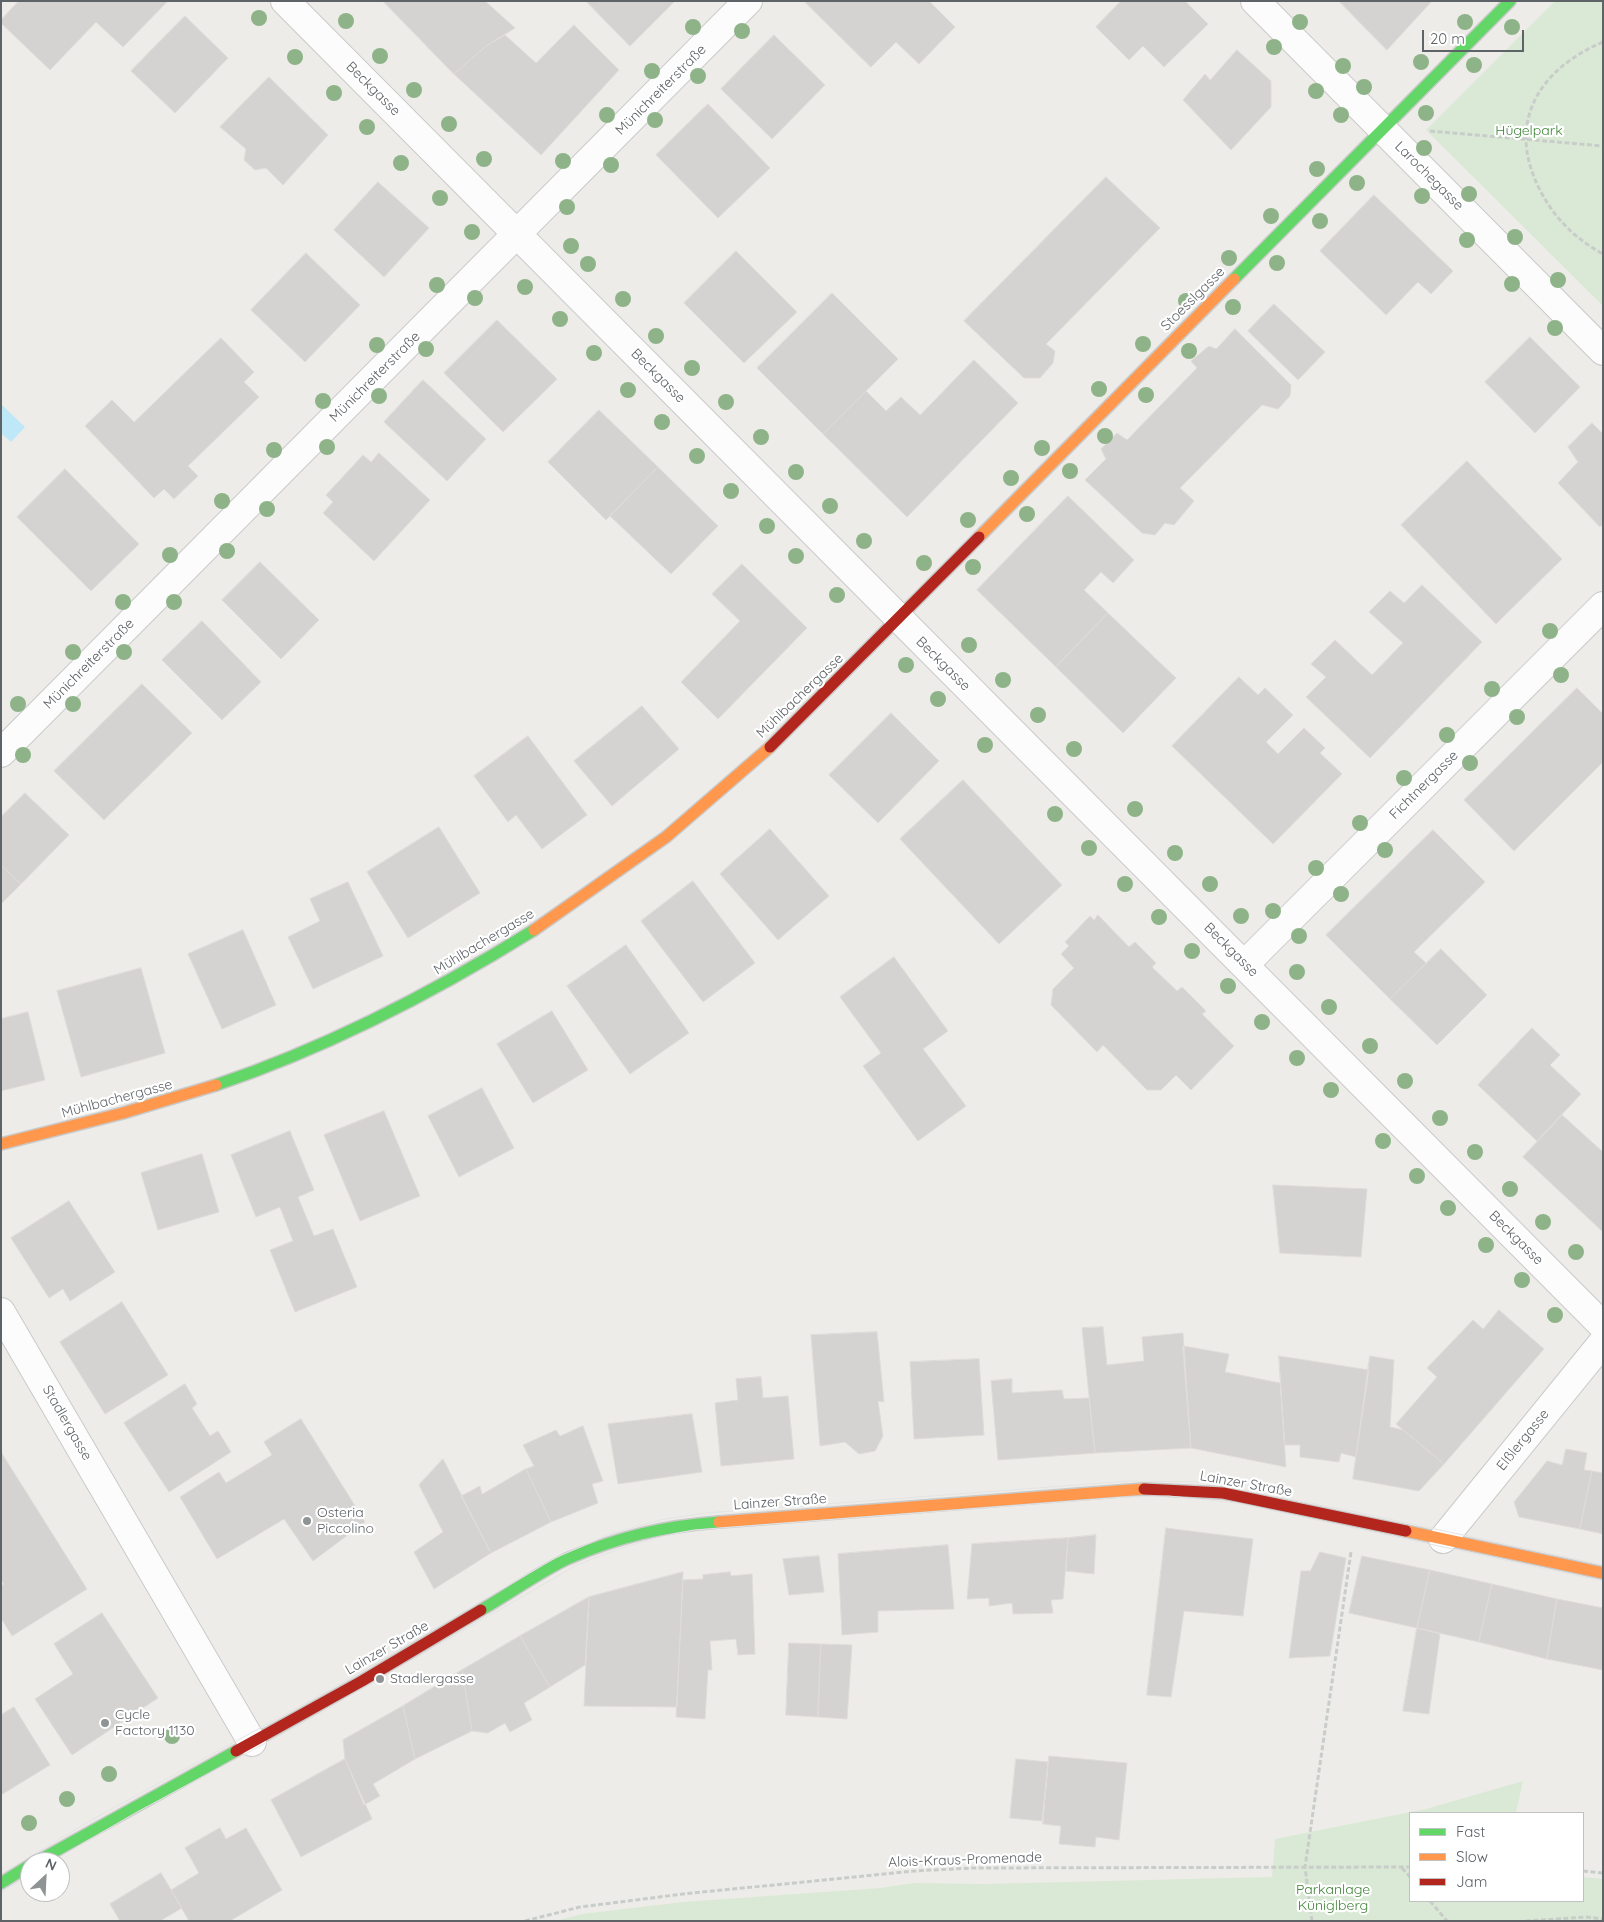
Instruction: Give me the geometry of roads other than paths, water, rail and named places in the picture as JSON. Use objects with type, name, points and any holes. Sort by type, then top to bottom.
[{"type":"street","name":"Beckgasse","points":[[285,1],[1603,1326]]},
{"type":"street","name":"Münichreiterstraße","points":[[1,753],[748,1]]},
{"type":"street","name":"Larochegasse","points":[[1255,1],[1603,351]]},
{"type":"street","name":"Stoesslgasse","points":[[898,619],[1510,1]]},
{"type":"street","name":"Fichtnergasse","points":[[1245,964],[1603,606]]},
{"type":"street","name":"Mühlbachergasse","points":[[1,1144],[127,1114],[226,1082],[322,1045],[426,994],[548,921],[666,837],[780,738],[898,619]]},
{"type":"street","name":"Stadlergasse","points":[[1,1312],[252,1742]]},
{"type":"street","name":"Elßlergasse","points":[[1443,1539],[1603,1342]]},
{"type":"street","name":"Lainzer Straße","points":[[54,1852],[252,1742],[566,1560],[626,1537],[675,1525],[1157,1488],[1223,1493],[1603,1572]]},
{"type":"street","points":[[1,1883],[20,1871]]},
{"type":"water","points":[[1,404],[25,427],[11,442],[1,433]]},
{"type":"tram line","points":[[1,1874],[95,1818],[337,1686],[555,1558],[610,1534],[660,1520],[706,1513],[1130,1481],[1202,1482],[1356,1512],[1603,1565]]},
{"type":"tram line","points":[[68,1852],[137,1812],[292,1729],[577,1565],[635,1544],[694,1530],[1125,1497],[1169,1496],[1237,1503],[1603,1581]]},
{"type":"tram line","points":[[1,1892],[20,1881]]},
{"type":"place","name":"Osteria Piccolino","points":[[307,1521]]},
{"type":"place","name":"Stadlergasse","points":[[380,1679]]},
{"type":"place","name":"Cycle Factory 1130","points":[[105,1723]]},
{"type":"park label","name":"Hügelpark","points":[[1529,131]]},
{"type":"park label","name":"Parkanlage Küniglberg","points":[[1333,1898]]}]
